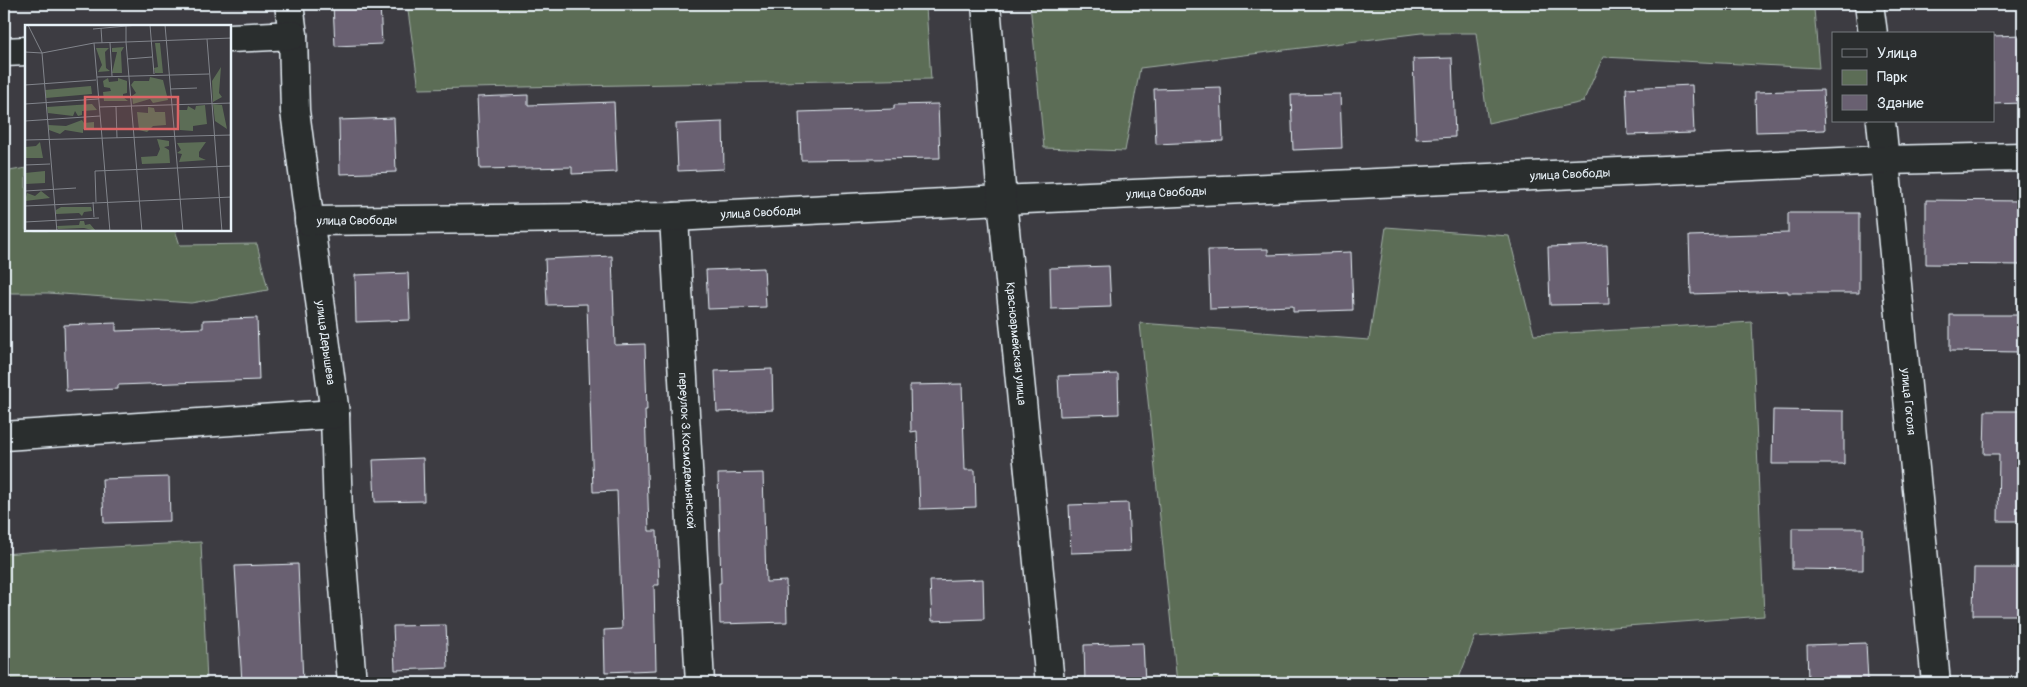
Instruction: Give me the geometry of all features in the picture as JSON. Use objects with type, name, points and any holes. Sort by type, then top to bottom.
[{"type":"street","name":"улица Дерышева","points":[[290,4],[294,34],[294,111],[335,414],[338,514],[352,683]]},
{"type":"street","name":"Красноармейская улица","points":[[986,4],[1002,200],[1050,683]]},
{"type":"street","points":[[1870,4],[1872,32]]},
{"type":"street","points":[[231,38],[294,34]]},
{"type":"street","points":[[4,52],[25,51]]},
{"type":"street","name":"улица Гоголя","points":[[1881,122],[1936,683]]},
{"type":"street","name":"улица Свободы","points":[[309,221],[674,217],[1002,200],[1885,160],[2023,157]]},
{"type":"street","name":"переулок З.Космодемьянской","points":[[674,217],[700,683]]},
{"type":"street","points":[[4,436],[335,414]]},
{"type":"green space","points":[[407,4],[833,4],[926,8],[931,79],[419,89]]},
{"type":"green space","points":[[1030,4],[1773,4],[1814,9],[1819,68],[1603,57],[1583,102],[1488,123],[1476,33],[1421,33],[1140,68],[1125,151],[1044,148]]},
{"type":"green space","points":[[25,168],[25,231],[175,231],[180,245],[257,244],[268,290],[191,303],[48,293],[4,293],[4,172]]},
{"type":"green space","points":[[1386,227],[1509,236],[1534,335],[1752,322],[1764,616],[1475,637],[1457,683],[1177,683],[1140,323],[1369,340]]},
{"type":"green space","points":[[201,542],[207,683],[45,683],[4,679],[4,554]]},
{"type":"building","points":[[333,4],[380,4],[382,44],[335,46]]},
{"type":"building","points":[[2023,35],[2023,103],[1994,104],[1994,36]]},
{"type":"building","points":[[1452,58],[1455,137],[1416,139],[1413,59]]},
{"type":"building","points":[[1692,85],[1694,133],[1628,135],[1626,88]]},
{"type":"building","points":[[1221,87],[1223,141],[1156,144],[1154,89]]},
{"type":"building","points":[[1823,90],[1825,130],[1756,132],[1755,92]]},
{"type":"building","points":[[1340,94],[1342,148],[1293,150],[1291,95]]},
{"type":"building","points":[[528,95],[528,105],[614,102],[617,172],[572,174],[572,167],[480,169],[477,97]]},
{"type":"building","points":[[938,104],[940,158],[801,160],[799,112],[894,109],[894,105]]},
{"type":"building","points":[[394,118],[396,172],[340,174],[339,120]]},
{"type":"building","points":[[723,122],[724,169],[678,171],[676,124]]},
{"type":"building","points":[[1926,200],[2023,201],[2023,265],[1926,264]]},
{"type":"building","points":[[1788,213],[1859,213],[1859,293],[1788,293],[1788,291],[1691,294],[1689,236],[1788,233]]},
{"type":"building","points":[[1607,245],[1609,304],[1550,305],[1548,247]]},
{"type":"building","points":[[1268,249],[1268,255],[1351,252],[1353,310],[1293,312],[1293,306],[1210,309],[1208,250]]},
{"type":"building","points":[[612,256],[615,345],[645,344],[649,531],[657,531],[659,585],[654,585],[656,670],[605,672],[604,630],[622,629],[617,491],[593,492],[587,304],[547,305],[545,259]]},
{"type":"building","points":[[1109,266],[1111,307],[1051,309],[1050,268]]},
{"type":"building","points":[[764,268],[766,307],[708,309],[706,270]]},
{"type":"building","points":[[408,273],[410,320],[356,322],[355,275]]},
{"type":"building","points":[[1950,315],[2022,315],[2021,352],[1950,351]]},
{"type":"building","points":[[257,318],[259,380],[118,385],[118,389],[66,391],[64,325],[116,323],[116,331],[203,328],[203,320]]},
{"type":"building","points":[[772,369],[773,410],[717,412],[715,371]]},
{"type":"building","points":[[1118,374],[1119,414],[1060,416],[1058,376]]},
{"type":"building","points":[[962,384],[965,470],[975,470],[976,507],[920,509],[917,431],[911,432],[910,385]]},
{"type":"building","points":[[1773,410],[1844,411],[1844,464],[1772,464]]},
{"type":"building","points":[[1985,411],[2023,411],[2023,521],[1998,521],[1999,454],[1984,454]]},
{"type":"building","points":[[423,458],[424,501],[375,502],[373,460]]},
{"type":"building","points":[[763,473],[766,582],[786,581],[787,622],[720,624],[719,583],[721,583],[718,474]]},
{"type":"building","points":[[169,477],[170,521],[104,523],[102,479]]},
{"type":"building","points":[[1128,503],[1130,551],[1071,553],[1069,505]]},
{"type":"building","points":[[1792,528],[1863,528],[1863,570],[1792,569]]},
{"type":"building","points":[[298,564],[303,683],[242,683],[235,566]]},
{"type":"building","points":[[1974,568],[2023,568],[2023,615],[1973,615]]},
{"type":"building","points":[[983,579],[984,619],[932,621],[930,581]]},
{"type":"building","points":[[446,625],[448,668],[395,670],[393,626]]},
{"type":"building","points":[[1143,643],[1145,683],[1085,683],[1084,645]]},
{"type":"building","points":[[1866,643],[1868,681],[1808,683],[1807,645]]}]
